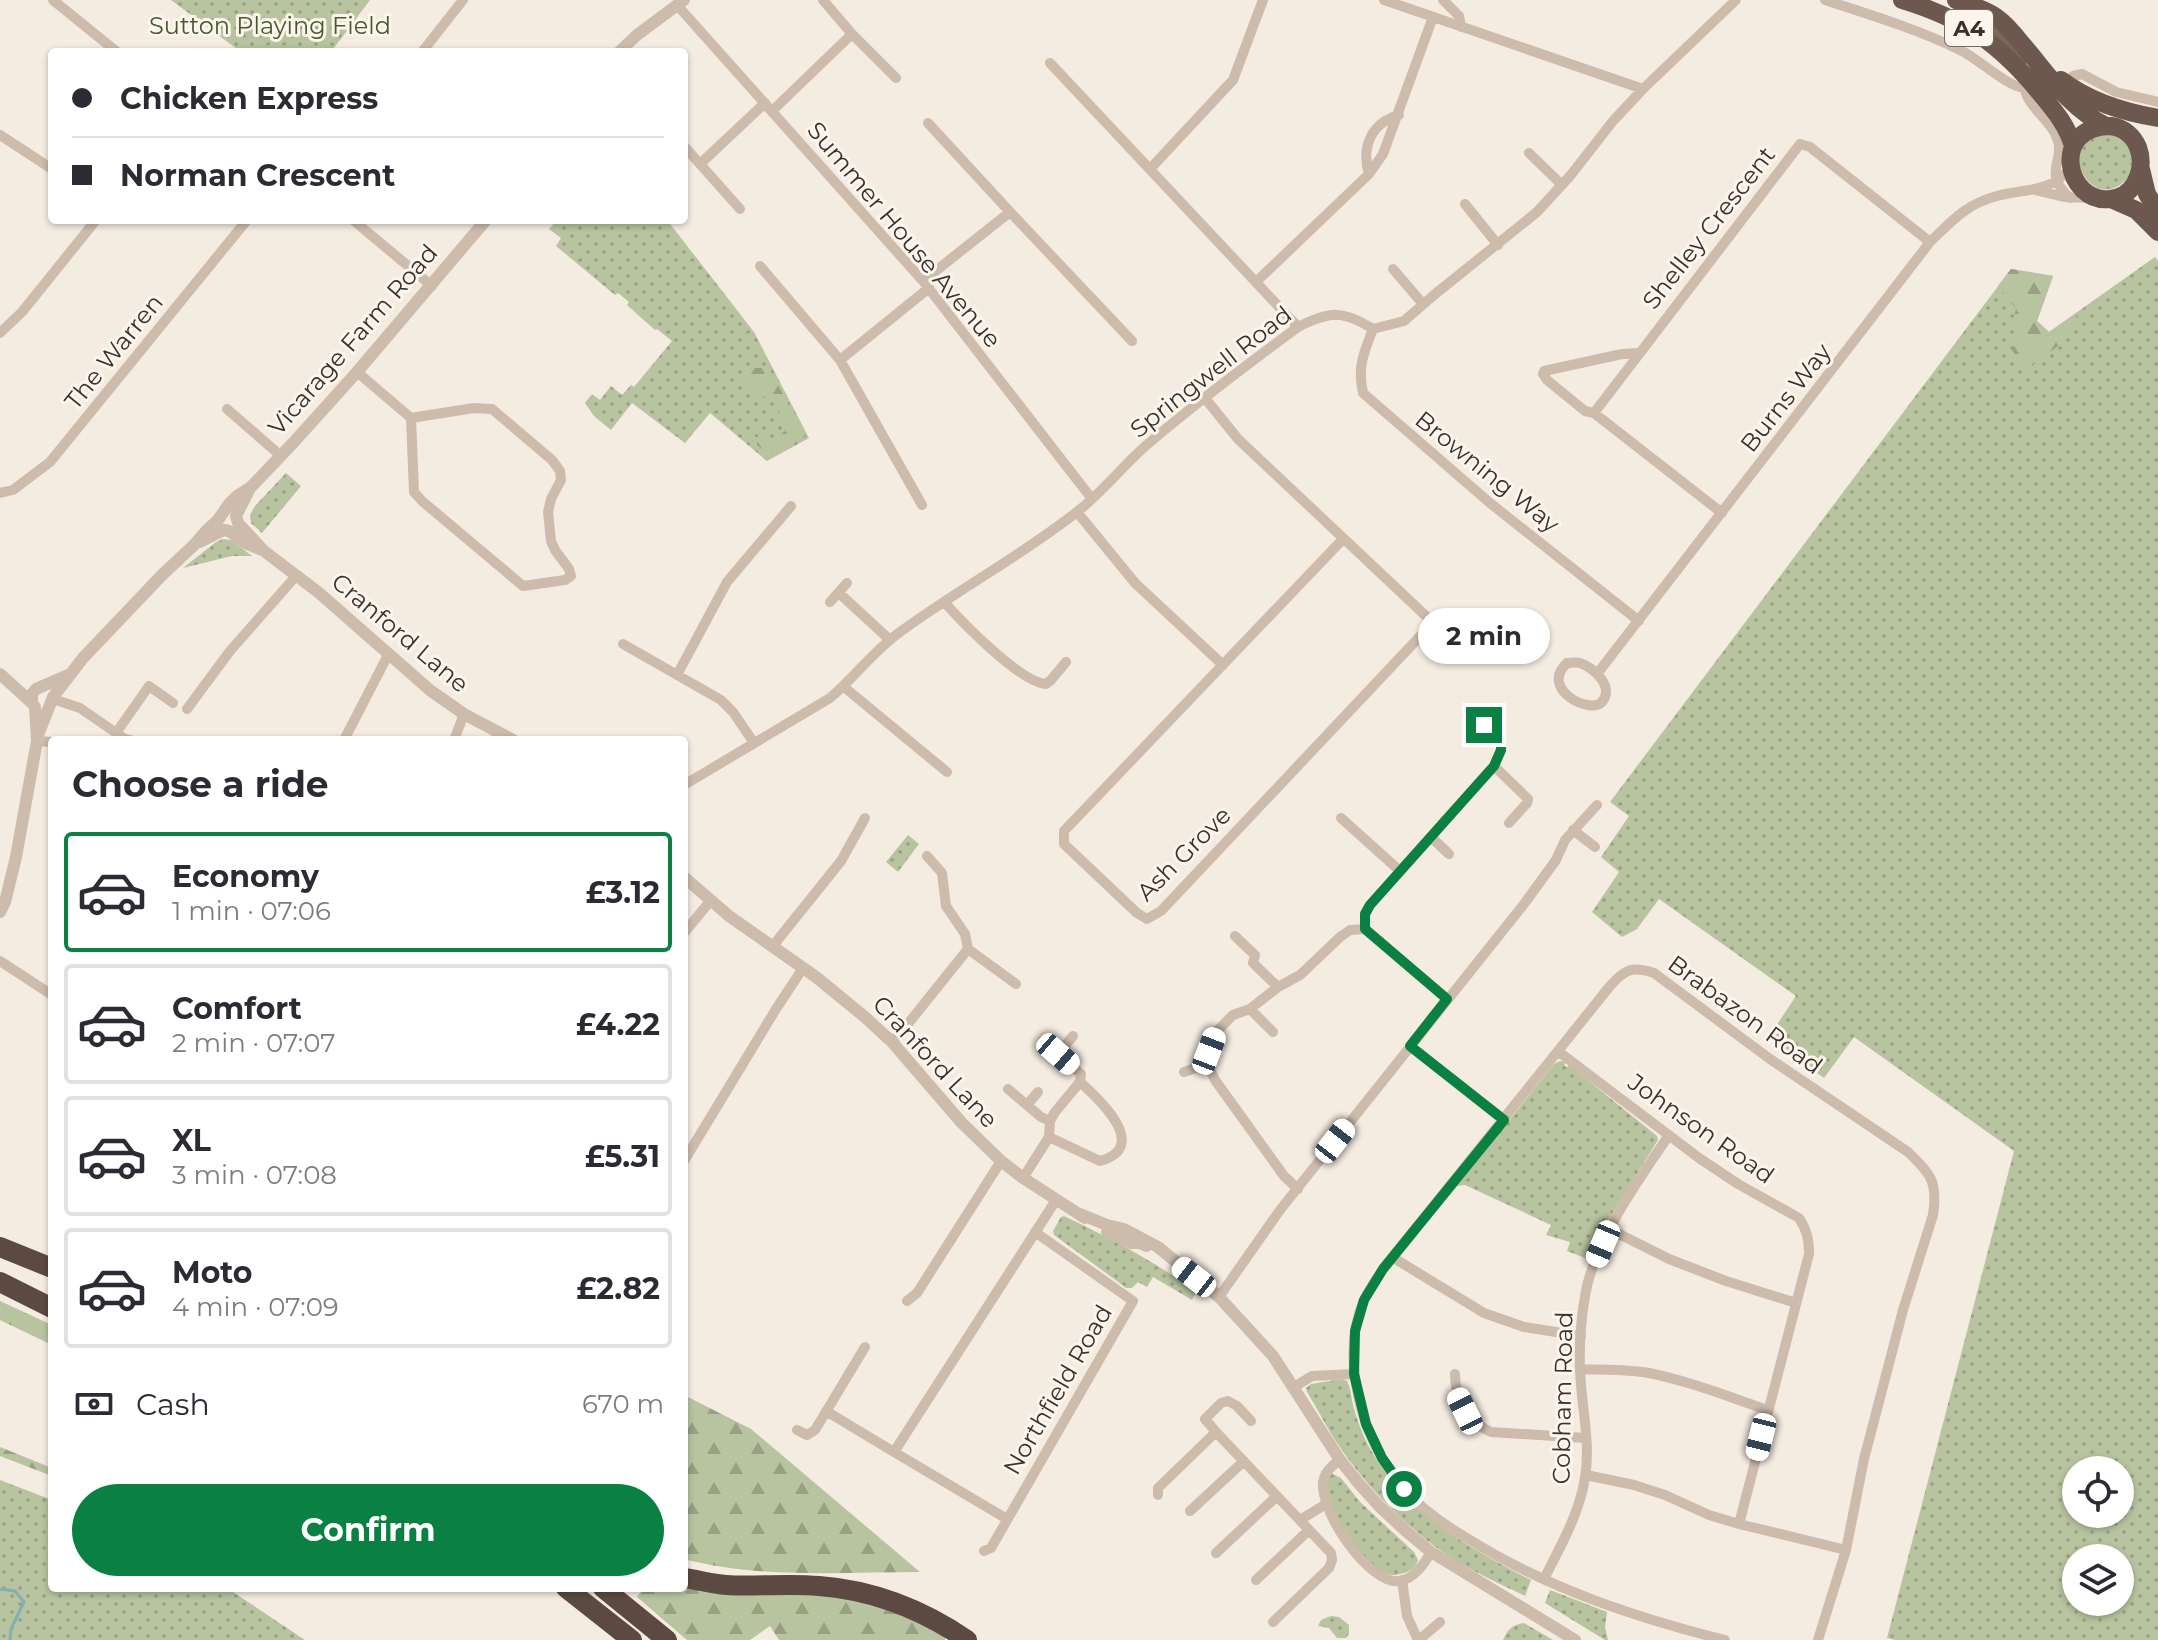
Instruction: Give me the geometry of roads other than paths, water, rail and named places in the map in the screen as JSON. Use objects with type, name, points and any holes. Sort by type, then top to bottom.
[{"type":"highway","name":"A4","points":[[1902,0],[1961,23],[1988,41],[2030,77],[2064,88],[2078,109],[2111,126]]},
{"type":"highway","name":"A4","points":[[1956,0],[1979,5],[1997,17],[2030,77],[2062,120],[2073,146]]},
{"type":"highway","points":[[2064,88],[2104,104],[2158,118]]},
{"type":"highway","points":[[2111,126],[2125,130],[2140,149],[2147,194],[2158,211]]},
{"type":"highway","points":[[2158,131],[2129,126],[2093,127],[2077,138],[2061,174],[2073,177],[2079,187],[2136,210],[2158,232]]},
{"type":"highway","points":[[2103,198],[2122,196],[2129,191],[2141,164],[2158,148]]},
{"type":"highway","points":[[0,1247],[48,1266]]},
{"type":"highway","points":[[0,1272],[48,1291]]},
{"type":"highway","points":[[0,1282],[48,1306]]},
{"type":"highway","points":[[688,1579],[726,1585],[820,1586],[855,1590],[900,1604],[939,1621],[967,1640]]},
{"type":"highway","points":[[571,1592],[632,1640]]},
{"type":"highway","points":[[608,1592],[667,1640]]},
{"type":"street","points":[[53,0],[112,48]]},
{"type":"street","points":[[425,48],[463,0]]},
{"type":"street","points":[[823,0],[896,78]]},
{"type":"street","points":[[1150,169],[1233,80],[1263,0]]},
{"type":"street","points":[[1384,0],[1643,89]]},
{"type":"street","points":[[1398,5],[1416,0]]},
{"type":"street","points":[[1443,0],[1459,16],[1461,27]]},
{"type":"street","points":[[1373,329],[1404,321],[1537,212],[1643,89],[1736,0]]},
{"type":"street","points":[[1825,0],[1952,46],[2014,87],[2030,77]]},
{"type":"street","points":[[623,48],[680,2]]},
{"type":"street","name":"Summer House Avenue","points":[[680,2],[768,107],[926,285],[1092,499]]},
{"type":"street","points":[[1257,281],[1369,174],[1383,154],[1433,17]]},
{"type":"street","points":[[700,164],[852,34]]},
{"type":"street","points":[[1050,63],[1298,327]]},
{"type":"street","points":[[2064,88],[2076,74],[2082,74],[2116,92],[2158,102]]},
{"type":"street","points":[[2030,77],[2028,100],[2056,135],[2061,174],[2070,198]]},
{"type":"street","points":[[1369,174],[1367,143],[1377,126],[1387,118],[1399,115]]},
{"type":"street","points":[[928,123],[1132,341]]},
{"type":"street","points":[[0,135],[48,166]]},
{"type":"street","name":"Shelley Crescent","points":[[1594,413],[1800,144],[1810,147],[1930,242]]},
{"type":"street","points":[[688,150],[740,209]]},
{"type":"street","points":[[1529,153],[1562,185]]},
{"type":"street","name":"Burns Way","points":[[2035,190],[2061,174]]},
{"type":"street","name":"Burns Way","points":[[1597,674],[1930,242],[1962,210],[1996,196],[2035,190],[2070,198],[2103,198]]},
{"type":"street","points":[[1465,204],[1498,245]]},
{"type":"street","points":[[840,360],[1010,212]]},
{"type":"street","points":[[0,333],[22,312],[93,224]]},
{"type":"street","name":"The Warren","points":[[0,493],[13,490],[50,462],[244,224]]},
{"type":"street","points":[[358,224],[432,286]]},
{"type":"street","name":"Vicarage Farm Road","points":[[43,698],[207,530],[228,522],[237,496],[251,487],[281,456],[357,372],[483,224]]},
{"type":"street","points":[[760,266],[840,360],[922,505]]},
{"type":"street","points":[[1393,269],[1423,304]]},
{"type":"street","name":"Springwell Road","points":[[688,783],[830,698],[890,640],[1077,512],[1146,446],[1204,397],[1298,327],[1333,314],[1356,318],[1373,329]]},
{"type":"street","name":"Browning Way","points":[[1373,329],[1360,366],[1359,379],[1363,393],[1490,503],[1639,621]]},
{"type":"street","points":[[1638,353],[1544,371],[1543,374],[1585,411],[1594,413],[1722,513]]},
{"type":"street","points":[[357,372],[411,418],[414,492],[422,501],[519,584],[528,587],[571,576],[551,541],[548,512],[561,480],[560,471],[552,460],[492,409],[474,408],[411,418]]},
{"type":"street","name":"Ash Grove","points":[[1204,397],[1238,439],[1427,617],[1429,624],[1161,911],[1147,919],[1064,844],[1064,831],[1343,539]]},
{"type":"street","points":[[227,409],[281,456]]},
{"type":"street","points":[[677,675],[727,582],[791,506]]},
{"type":"street","points":[[1077,512],[1135,583],[1223,665]]},
{"type":"street","name":"Cranford Lane","points":[[228,522],[245,543],[264,551],[318,592],[438,697],[505,736]]},
{"type":"street","points":[[187,709],[230,651],[296,576]]},
{"type":"street","points":[[830,602],[847,583]]},
{"type":"street","points":[[839,593],[890,640]]},
{"type":"street","points":[[945,603],[992,648],[1035,682],[1046,684],[1066,662]]},
{"type":"street","points":[[623,644],[729,706],[754,743]]},
{"type":"street","points":[[346,736],[388,655]]},
{"type":"street","points":[[1567,663],[1578,663],[1597,674],[1605,684],[1606,694],[1602,702],[1593,707],[1583,705],[1558,684],[1557,676],[1567,663]]},
{"type":"street","points":[[2,675],[43,698],[80,708],[122,736]]},
{"type":"street","points":[[116,733],[149,686],[173,703]]},
{"type":"street","points":[[844,687],[947,772]]},
{"type":"street","points":[[0,912],[16,857],[43,698]]},
{"type":"street","points":[[456,736],[464,714]]},
{"type":"street","points":[[1365,929],[1365,914],[1370,905],[1494,766],[1501,742],[1484,725]]},
{"type":"street","points":[[37,738],[48,741]]},
{"type":"street","points":[[1494,766],[1528,799],[1509,823]]},
{"type":"street","points":[[1219,1297],[1280,1210],[1524,904],[1556,860],[1565,840],[1597,805]]},
{"type":"street","points":[[772,947],[841,861],[865,818]]},
{"type":"street","points":[[1341,818],[1400,871]]},
{"type":"street","points":[[1573,830],[1595,847]]},
{"type":"street","points":[[1431,837],[1449,854]]},
{"type":"street","points":[[927,856],[942,873],[946,906],[965,934],[968,949],[1016,984]]},
{"type":"street","name":"Cranford Lane","points":[[688,880],[848,1003],[892,1042],[961,1122],[1001,1161],[1105,1231],[1131,1243],[1140,1243],[1179,1266],[1219,1297],[1265,1347],[1340,1460],[1380,1507],[1431,1552],[1575,1640]]},
{"type":"street","points":[[688,928],[711,900]]},
{"type":"street","points":[[1298,1189],[1284,1176],[1215,1080],[1207,1064],[1217,1031],[1233,1015],[1250,1009],[1278,987],[1300,975],[1350,930],[1365,929],[1447,999]]},
{"type":"street","points":[[1235,936],[1255,955],[1253,963],[1278,987]]},
{"type":"street","points":[[892,1042],[968,949]]},
{"type":"street","points":[[0,961],[48,992]]},
{"type":"street","points":[[688,1154],[803,968]]},
{"type":"street","name":"Brabazon Road","points":[[1725,1640],[1632,1614],[1544,1579],[1493,1555],[1436,1519],[1404,1489],[1382,1458],[1366,1424],[1354,1374],[1355,1331],[1364,1300],[1392,1257],[1620,975],[1634,968],[1654,973],[1770,1059],[1908,1152],[1927,1169],[1933,1182],[1933,1215],[1903,1310],[1864,1459],[1846,1550],[1818,1640]]},
{"type":"street","points":[[1250,1009],[1273,1032]]},
{"type":"street","points":[[1058,1054],[1073,1036]]},
{"type":"street","points":[[1023,1178],[1049,1137],[1050,1121],[1055,1112],[1080,1082],[1081,1074],[1043,1041]]},
{"type":"street","points":[[1410,1046],[1504,1120]]},
{"type":"street","name":"Johnson Road","points":[[1559,1052],[1699,1158],[1799,1218],[1806,1227],[1809,1254],[1739,1524]]},
{"type":"street","points":[[1184,1072],[1207,1064]]},
{"type":"street","points":[[1049,1137],[1100,1161],[1110,1158],[1120,1146],[1123,1139],[1121,1129],[1099,1100],[1080,1082]]},
{"type":"street","points":[[1008,1089],[1050,1121]]},
{"type":"street","points":[[1027,1105],[1038,1092]]},
{"type":"street","name":"Cobham Road","points":[[1544,1579],[1573,1521],[1586,1475],[1580,1369],[1586,1293],[1609,1229],[1669,1135]]},
{"type":"street","points":[[907,1301],[917,1293],[1001,1161]]},
{"type":"street","points":[[894,1452],[1056,1200]]},
{"type":"street","points":[[1609,1229],[1669,1259],[1796,1303]]},
{"type":"street","name":"Northfield Road","points":[[984,1551],[991,1548],[1133,1301],[1035,1232]]},
{"type":"street","points":[[1392,1257],[1484,1313],[1524,1327],[1581,1336]]},
{"type":"street","points":[[797,1430],[807,1435],[813,1433],[865,1347]]},
{"type":"street","points":[[1580,1369],[1647,1373],[1768,1410]]},
{"type":"street","points":[[1294,1387],[1312,1376],[1354,1374]]},
{"type":"street","points":[[1455,1374],[1455,1391],[1465,1411],[1480,1427],[1491,1432],[1586,1438]]},
{"type":"street","points":[[1251,1421],[1228,1401],[1221,1403],[1205,1419],[1331,1553],[1332,1560],[1329,1568],[1273,1622]]},
{"type":"street","points":[[826,1411],[1007,1519]]},
{"type":"street","points":[[1158,1495],[1158,1488],[1216,1432]]},
{"type":"street","points":[[1340,1460],[1323,1480],[1326,1504],[1343,1535],[1371,1570],[1386,1579],[1402,1580],[1417,1572],[1431,1552]]},
{"type":"street","points":[[1190,1511],[1244,1461]]},
{"type":"street","points":[[1586,1475],[1634,1485],[1739,1524],[1846,1550]]},
{"type":"street","points":[[1216,1553],[1277,1496]]},
{"type":"street","points":[[1300,1520],[1326,1504]]},
{"type":"street","points":[[1256,1580],[1309,1530]]},
{"type":"street","points":[[1402,1580],[1407,1616],[1418,1640],[1440,1622]]},
{"type":"waterway","points":[[0,1589],[15,1591],[24,1602],[11,1629],[10,1640]]},
{"type":"park label","name":"Sutton Playing Field","points":[[270,26]]}]
